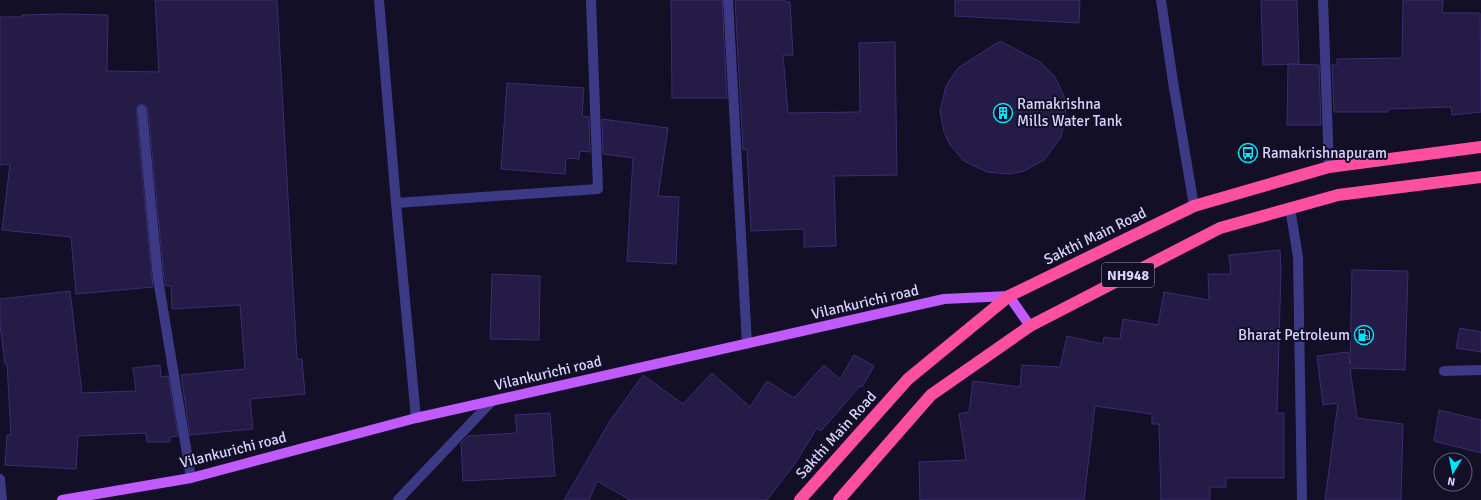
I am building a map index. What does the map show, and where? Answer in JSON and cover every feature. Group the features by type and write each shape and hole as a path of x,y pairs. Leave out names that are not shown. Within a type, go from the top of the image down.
{"highway":[{"name":"Sakthi Main Road","path":"800,500 908,379 1009,296 1194,206 1329,167 1481,147"},
{"name":"NH948","path":"839,500 931,395 1030,326 1220,228 1338,195 1481,177"}],"main road":[{"name":"Vilankurichi road","path":"62,500 191,478 416,418 944,299 1009,296"},
{"path":"1009,296 1030,326"}],"street":[{"path":"379,0 416,418"},
{"path":"396,203 598,189 591,0"},
{"path":"728,0 746,344"},
{"path":"1161,0 1194,206"},
{"path":"1324,0 1329,167"},
{"path":"142,110 158,279 191,478"},
{"path":"1290,208 1298,257 1302,500"},
{"path":"1444,371 1481,370"},
{"path":"398,500 492,401"},
{"path":"0,480 2,500"}],"building":[{"path":"155,0 277,0 297,359 302,359 305,394 250,399 253,429 190,435 181,375 245,369 240,305 172,309 171,286 166,286 164,278 148,109 145,104 139,105 136,111 153,287 76,294 71,237 2,230 10,164 0,165 0,17 62,14 108,15 107,71 159,72"},
{"path":"671,0 722,0 727,98 672,98"},
{"path":"735,0 786,0 785,2 790,2 793,55 783,55 788,113 860,112 859,43 895,42 897,175 834,176 836,246 804,247 804,229 751,231 747,149 743,150"},
{"path":"955,0 1080,0 1079,23 955,16"},
{"path":"1261,0 1297,0 1299,64 1263,65"},
{"path":"1403,0 1443,0 1442,13 1480,13 1481,112 1452,115 1451,107 1388,109 1388,112 1334,112 1332,65 1337,65 1337,59 1402,58"},
{"name":"Ramakrishna Mills Water Tank","path":"1000,41 1040,62 1055,77 1064,96 1066,116 1061,137 1044,160 1024,171 1009,174 987,172 964,161 950,145 944,132 940,111 946,86 958,68"},
{"path":"1288,64 1319,65 1321,125 1287,125"},
{"path":"507,83 584,88 582,116 589,117 590,152 580,151 579,159 566,158 565,174 501,169"},
{"path":"602,119 668,128 658,196 679,197 676,264 627,261 633,158 603,154"},
{"path":"1280,250 1281,270 1277,413 1284,413 1284,478 1226,478 1226,487 1210,487 1210,500 1161,500 1159,424 1152,424 1152,414 1095,406 1084,500 920,500 919,462 966,460 959,414 969,412 973,381 1020,387 1022,365 1060,367 1067,336 1103,344 1104,337 1120,339 1123,319 1158,325 1164,292 1209,300 1208,274 1231,274 1229,255"},
{"path":"1352,270 1408,271 1405,370 1350,368 1357,418 1403,424 1401,500 1325,500 1338,403 1323,405 1317,356 1348,352 1350,364"},
{"path":"492,274 540,276 539,340 490,339"},
{"path":"70,291 82,393 136,391 133,368 160,365 161,377 168,376 178,436 170,437 170,442 147,442 146,433 78,436 76,469 5,465 7,435 11,435 7,364 5,364 0,324 0,299"},
{"path":"1460,328 1481,332 1481,352 1456,348"},
{"path":"854,355 874,366 862,387 860,386 821,431 817,428 794,465 767,500 630,500 597,481 589,500 564,500 610,421 643,375 683,404 712,373 750,407 767,381 794,398 824,365 840,379"},
{"path":"1439,410 1481,420 1481,453 1434,441"},
{"path":"550,413 555,476 463,481 461,443 468,436 517,433 515,415"}],"place":[{"name":"Ramakrishna Mills Water Tank","path":"1003,113"},
{"name":"Ramakrishnapuram","path":"1248,153"},
{"name":"Bharat Petroleum","path":"1364,335"}]}
